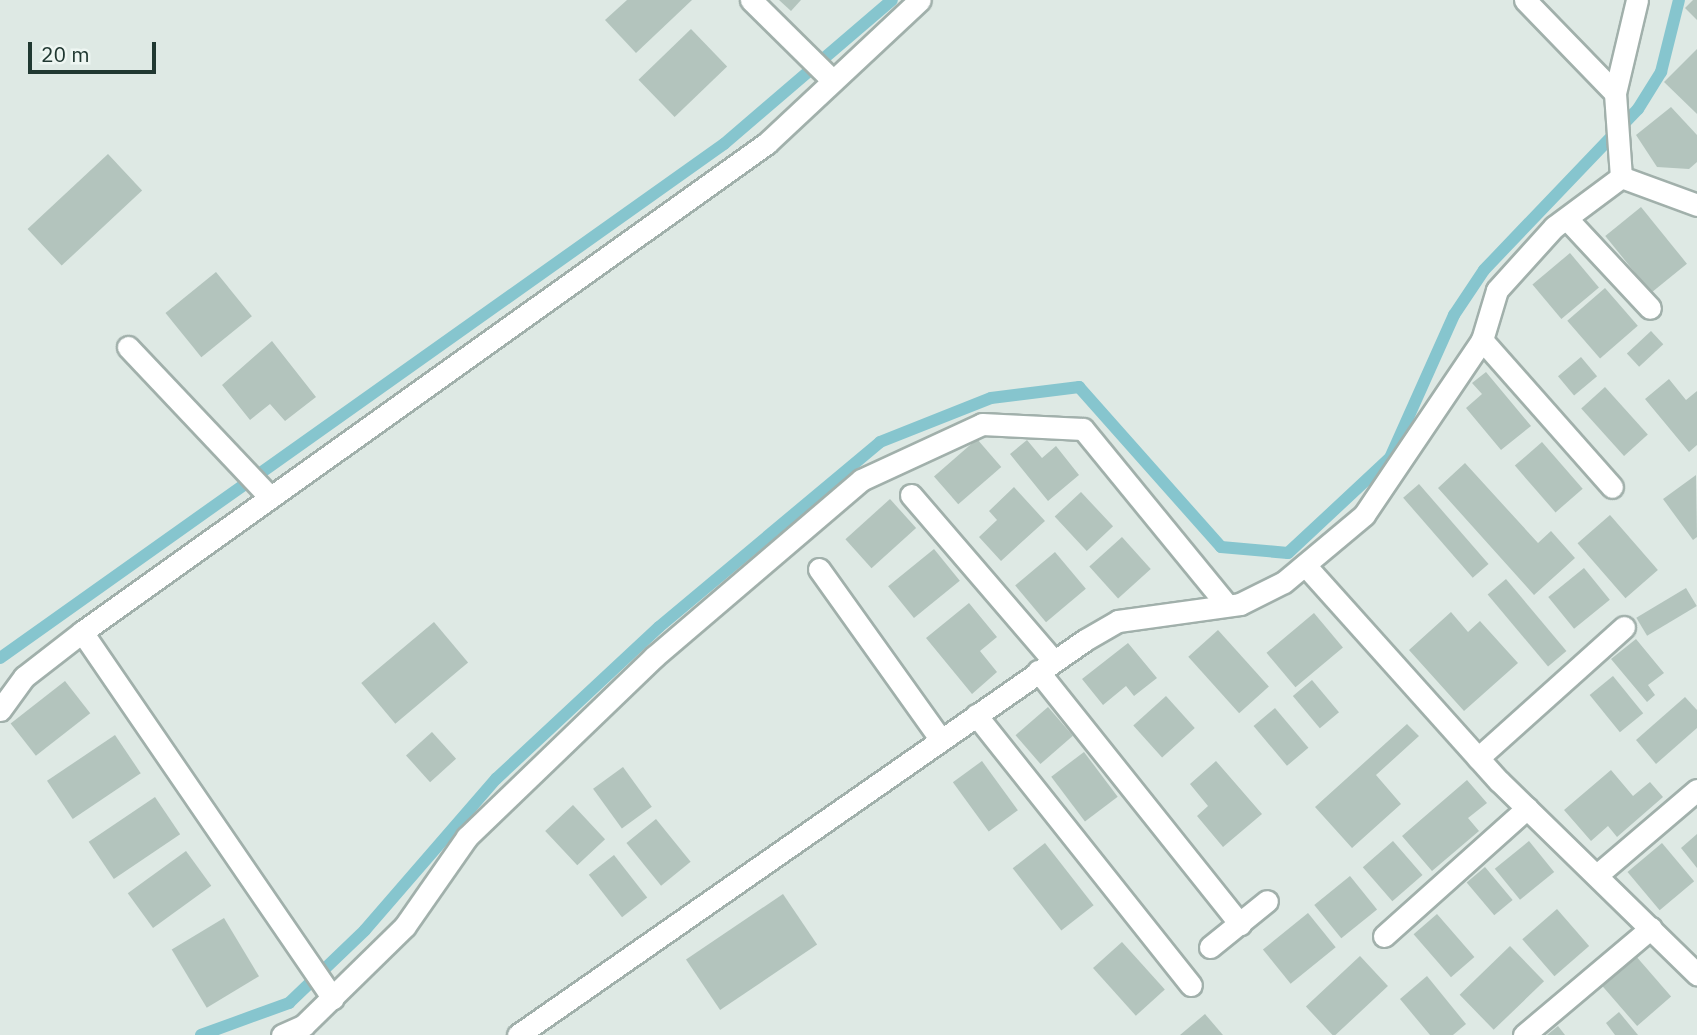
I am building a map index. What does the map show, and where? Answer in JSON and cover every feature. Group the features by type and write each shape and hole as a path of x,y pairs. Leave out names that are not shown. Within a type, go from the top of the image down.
{"street":[{"path":"751,0 833,80"},
{"path":"0,710 24,677 82,632 767,143 920,0"},
{"path":"1525,0 1615,93"},
{"path":"1621,177 1615,93 1637,0"},
{"path":"1621,177 1696,203"},
{"path":"518,1035 1046,666 1118,621 1227,605 1284,582 1364,515 1482,340 1497,290 1554,227 1568,220 1621,177"},
{"path":"1568,220 1650,308"},
{"path":"1482,340 1612,487"},
{"path":"128,347 270,497"},
{"path":"282,1035 304,1025 405,926 467,837 654,657 861,480 982,424 1083,429 1227,605"},
{"path":"911,495 1046,666 1240,924"},
{"path":"1305,565 1478,758 1697,974"},
{"path":"819,569 940,740"},
{"path":"1478,758 1624,627"},
{"path":"82,632 333,998"},
{"path":"976,715 1191,985"},
{"path":"1597,876 1697,790"},
{"path":"1384,936 1527,808"},
{"path":"1210,947 1267,901"},
{"path":"1524,1035 1651,928"}],"building":[{"path":"627,0 692,0 636,53 605,20"},
{"path":"779,0 801,0 791,11"},
{"path":"1693,0 1697,0 1697,20 1685,8"},
{"path":"691,29 727,66 675,117 638,80"},
{"path":"1697,49 1697,114 1664,82"},
{"path":"1671,107 1697,135 1697,162 1689,169 1657,167 1636,135"},
{"path":"108,154 142,191 62,266 28,229"},
{"path":"1641,207 1687,264 1651,293 1605,236"},
{"path":"1570,253 1599,287 1561,319 1532,284"},
{"path":"216,272 252,316 201,357 165,313"},
{"path":"1605,288 1638,326 1600,359 1567,321"},
{"path":"1651,331 1663,344 1639,367 1627,354"},
{"path":"272,341 316,397 285,421 270,404 250,420 222,385"},
{"path":"1581,357 1597,376 1574,395 1558,376"},
{"path":"1486,372 1531,426 1501,450 1466,408 1482,394 1472,383"},
{"path":"1669,379 1686,400 1697,391 1697,445 1689,452 1645,399"},
{"path":"1605,387 1648,435 1624,456 1581,408"},
{"path":"977,439 1001,467 958,504 934,476"},
{"path":"1027,440 1042,458 1056,446 1079,475 1048,501 1010,454"},
{"path":"1542,442 1583,489 1556,512 1515,466"},
{"path":"1465,463 1538,543 1551,531 1575,558 1534,595 1438,488"},
{"path":"1696,475 1697,537 1693,540 1663,499"},
{"path":"1419,484 1489,564 1473,578 1403,498"},
{"path":"1014,487 1045,521 1001,561 979,537 997,520 989,511"},
{"path":"1081,492 1113,526 1087,551 1055,517"},
{"path":"890,499 916,528 872,568 845,539"},
{"path":"1610,515 1658,570 1625,598 1578,543"},
{"path":"1122,537 1151,569 1118,598 1089,566"},
{"path":"934,549 960,581 914,618 888,586"},
{"path":"1055,552 1086,589 1046,622 1015,585"},
{"path":"1584,568 1610,600 1574,629 1548,597"},
{"path":"1506,579 1566,651 1548,666 1488,594"},
{"path":"1686,588 1697,606 1647,636 1636,618"},
{"path":"969,603 997,637 980,651 997,672 972,694 926,638"},
{"path":"1451,612 1468,632 1480,621 1518,663 1464,711 1409,650"},
{"path":"1314,613 1343,647 1295,687 1267,653"},
{"path":"434,622 468,663 395,724 361,683"},
{"path":"1218,630 1269,686 1239,713 1188,657"},
{"path":"1636,639 1664,673 1648,685 1655,695 1647,702 1611,659"},
{"path":"1128,643 1157,678 1134,696 1126,686 1103,705 1082,679"},
{"path":"1613,676 1643,713 1620,732 1590,695"},
{"path":"1312,680 1339,712 1320,728 1293,696"},
{"path":"65,681 90,713 36,756 11,723"},
{"path":"1166,696 1195,728 1162,757 1133,725"},
{"path":"1685,697 1697,710 1697,728 1656,764 1636,740"},
{"path":"1048,707 1073,736 1040,764 1016,735"},
{"path":"1275,708 1308,748 1287,766 1254,726"},
{"path":"1407,724 1419,736 1376,775 1401,804 1352,848 1315,807"},
{"path":"432,732 456,759 430,782 406,755"},
{"path":"115,735 141,773 73,819 47,781"},
{"path":"1084,752 1118,797 1085,821 1051,777"},
{"path":"982,761 1018,810 989,832 953,782"},
{"path":"1216,761 1262,814 1223,847 1197,816 1208,806 1190,784"},
{"path":"623,767 652,807 622,828 593,789"},
{"path":"1611,770 1633,796 1650,782 1663,797 1617,837 1608,826 1591,841 1564,810"},
{"path":"1467,780 1487,803 1468,818 1479,831 1432,871 1402,836"},
{"path":"155,797 180,834 114,879 89,842"},
{"path":"573,805 605,839 577,865 545,831"},
{"path":"656,819 691,862 661,886 626,843"},
{"path":"1697,834 1697,868 1681,848"},
{"path":"1393,841 1423,875 1392,901 1363,867"},
{"path":"1529,841 1554,872 1520,900 1495,869"},
{"path":"1045,843 1094,905 1061,930 1013,868"},
{"path":"1662,843 1694,881 1660,910 1628,872"},
{"path":"186,851 211,886 153,928 128,893"},
{"path":"614,855 647,898 622,917 589,875"},
{"path":"1485,867 1513,900 1494,915 1467,882"},
{"path":"1350,876 1377,909 1341,938 1314,905"},
{"path":"783,894 817,945 720,1010 686,959"},
{"path":"1557,909 1589,946 1554,976 1522,939"},
{"path":"1308,913 1336,947 1291,984 1263,950"},
{"path":"1437,914 1474,957 1451,977 1414,934"},
{"path":"224,918 259,976 207,1008 172,949"},
{"path":"1122,942 1165,990 1136,1016 1093,968"},
{"path":"1510,946 1544,981 1494,1030 1460,995"},
{"path":"1635,955 1671,997 1637,1026 1601,985"},
{"path":"1360,956 1388,986 1335,1035 1306,1006"},
{"path":"1427,976 1466,1024 1453,1035 1430,1035 1400,999"},
{"path":"1619,1012 1638,1035 1615,1035 1606,1023"},
{"path":"1205,1014 1223,1035 1180,1035"},
{"path":"1558,1026 1565,1035 1547,1035"}],"waterway":[{"path":"0,658 724,144 892,0"},
{"path":"201,1035 289,1003 365,930 496,779 659,627 880,442 991,398 1079,387 1221,547 1288,553 1390,458 1454,315 1484,270 1638,109 1661,72 1679,0"}]}
